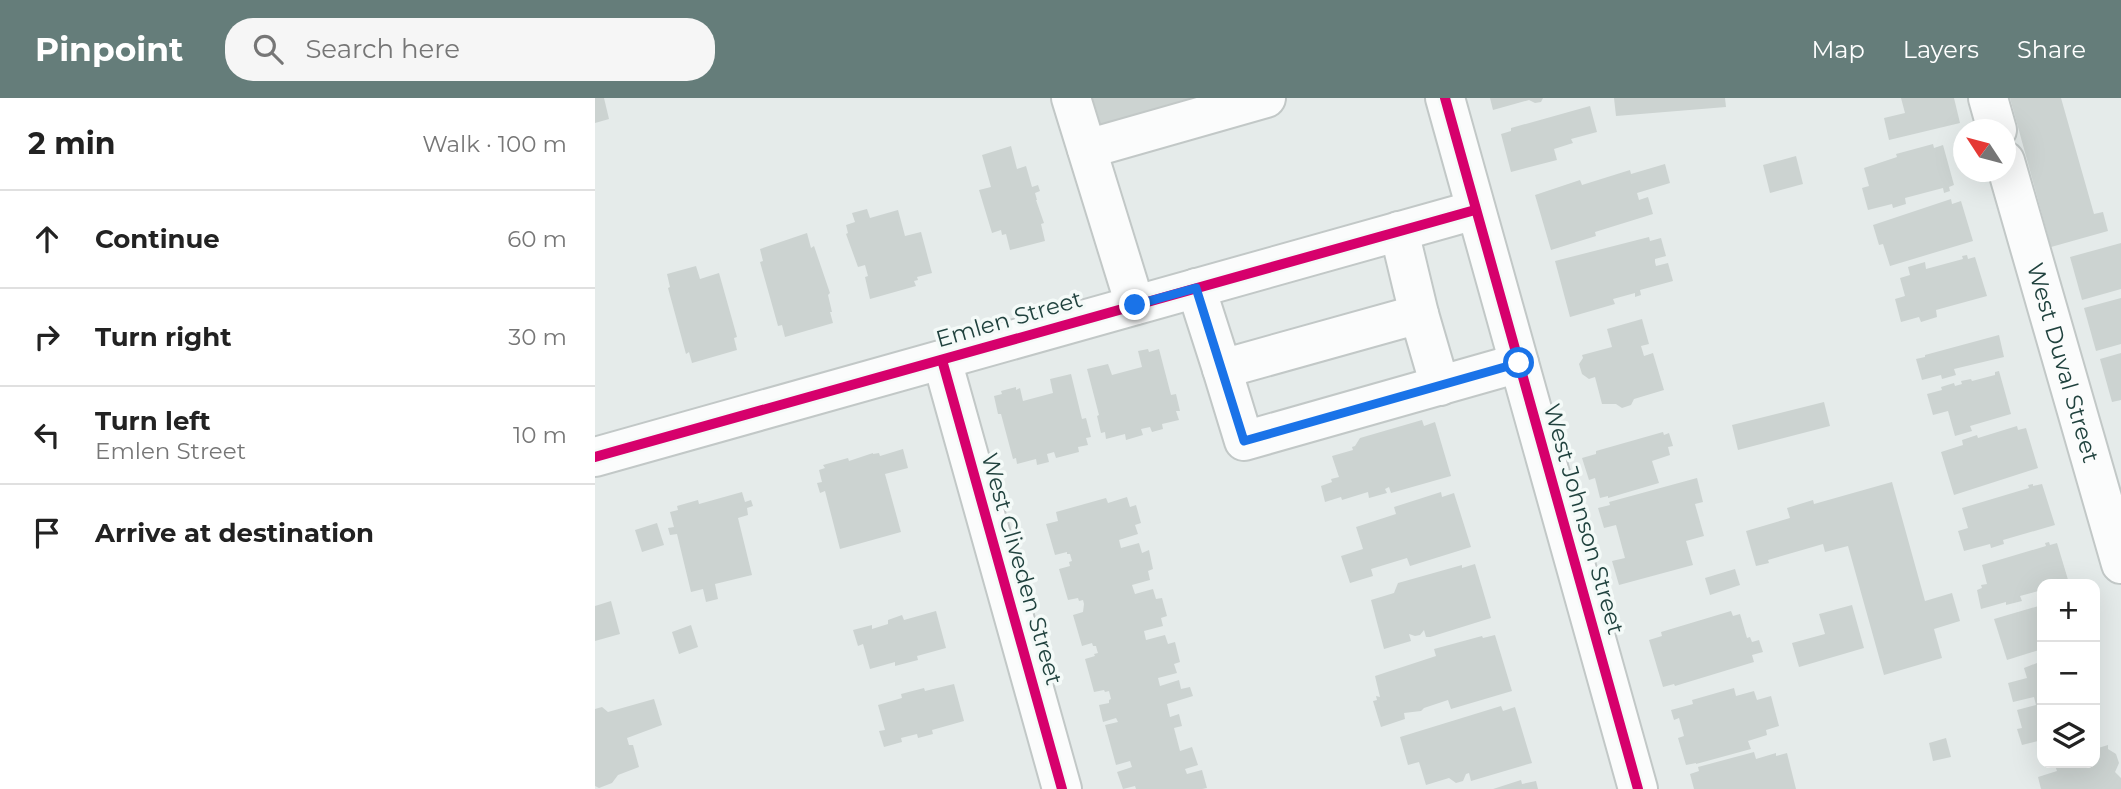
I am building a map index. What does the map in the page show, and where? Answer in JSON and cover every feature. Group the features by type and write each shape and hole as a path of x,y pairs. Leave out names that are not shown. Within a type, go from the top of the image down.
{"street":[{"path":"1071,98 1135,305"},
{"path":"1087,149 1266,98"},
{"name":"West Johnson Street","path":"1445,98 1638,789"},
{"path":"1987,98 1994,119"},
{"name":"West Duval Street","path":"2011,182 2121,564"},
{"name":"Emlen Street","path":"595,457 1475,210"},
{"path":"1399,231 1440,386"},
{"path":"1196,288 1244,441 1519,363"},
{"path":"1222,369 1419,314"},
{"name":"West Cliveden Street","path":"941,360 1062,789"}],"building":[{"path":"595,98 604,98 609,119 595,123"},
{"path":"1086,98 1195,98 1195,99 1095,130"},
{"path":"1490,98 1543,98 1541,102 1529,100 1493,110"},
{"path":"1614,98 1725,98 1726,107 1616,116"},
{"path":"1901,98 1954,98 1959,119 1953,119 1953,125 1889,140 1884,118 1905,113"},
{"path":"2010,98 2061,98 2094,214 2103,212 2108,231 2051,247"},
{"path":"1590,106 1597,132 1571,139 1573,143 1554,149 1557,160 1511,172 1501,134 1511,131 1511,128"},
{"path":"1933,144 1934,148 1943,145 1954,185 1949,187 1950,191 1944,193 1943,188 1905,198 1906,204 1893,208 1892,204 1868,210 1862,188 1869,186 1864,168 1897,157 1896,154"},
{"path":"1011,146 1017,169 1026,166 1032,187 1038,185 1040,191 1035,193 1044,223 1041,224 1045,241 1010,250 1006,234 1002,235 1001,230 992,233 979,190 991,187 982,155"},
{"path":"1796,156 1803,184 1770,193 1763,165"},
{"path":"1665,164 1670,183 1637,193 1639,200 1648,197 1653,214 1595,232 1596,236 1551,250 1535,195 1580,180 1582,185 1630,170 1631,174"},
{"path":"1951,199 1952,204 1961,201 1973,241 1890,266 1883,244 1879,245 1873,225"},
{"path":"867,209 870,218 898,210 905,236 921,232 932,273 917,277 918,280 914,281 916,286 870,299 865,265 858,267 846,234 846,225 855,222 852,213"},
{"path":"807,233 830,293 828,295 833,323 785,337 782,325 778,326 760,262 763,261 760,249"},
{"path":"1649,237 1650,241 1661,238 1666,256 1655,259 1656,266 1668,263 1673,281 1640,290 1641,295 1635,297 1635,293 1613,299 1615,304 1570,317 1555,261"},
{"path":"2121,243 2121,289 2082,300 2070,257"},
{"path":"1967,255 1968,259 1975,257 1987,296 1936,310 1937,317 1921,322 1919,317 1901,322 1895,299 1905,296 1900,278 1910,275 1908,267 1925,262 1926,269 1963,259 1962,256"},
{"path":"696,266 700,279 719,273 737,337 734,338 737,350 692,363 689,352 686,354 668,288 667,274"},
{"path":"2121,298 2121,344 2096,351 2084,308"},
{"path":"1642,319 1649,344 1641,346 1644,356 1653,353 1664,390 1634,399 1631,405 1622,408 1616,404 1602,404 1595,377 1589,379 1582,374 1579,364 1582,355 1612,347 1607,329"},
{"path":"1999,335 2004,357 1954,369 1956,375 1942,379 1941,375 1922,380 1916,359"},
{"path":"1148,349 1149,352 1159,349 1171,395 1176,394 1179,420 1162,424 1163,429 1152,432 1150,427 1141,429 1143,435 1126,440 1125,434 1106,439 1105,432 1101,433 1087,369 1108,364 1112,375 1142,367 1138,351"},
{"path":"2121,353 2121,400 2112,402 2100,359"},
{"path":"1999,371 2011,414 1970,426 1972,431 1955,436 1948,411 1933,415 1927,394 1954,383 1955,386 1962,384 1961,381 1995,375 1995,372"},
{"path":"1071,374 1082,419 1086,418 1091,437 1086,438 1088,445 1078,447 1079,452 1056,458 1054,452 1047,454 1049,462 1037,465 1036,459 1017,464 1016,458 1013,459 994,396 1016,387 1016,390 1020,388 1023,401 1053,393 1050,379"},
{"path":"1824,402 1830,426 1738,450 1732,425"},
{"path":"1422,420 1424,426 1435,422 1451,476 1391,493 1389,487 1385,489 1387,493 1369,498 1368,492 1325,502 1321,486 1339,477 1332,456 1353,450 1352,447 1360,438"},
{"path":"2017,426 2018,430 2026,428 2038,468 1954,495 1941,452 1963,445 1962,440"},
{"path":"1663,432 1664,435 1669,433 1673,446 1668,447 1670,455 1652,461 1659,483 1600,498 1595,478 1589,480 1582,458 1596,454 1596,451"},
{"path":"903,449 908,468 885,474 901,532 840,549 825,491 820,493 817,483 822,482 819,470 825,468 823,465 848,458 849,461 873,453 879,453 880,456"},
{"path":"1697,478 1703,502 1695,504 1704,536 1686,541 1693,565 1619,585 1612,561 1625,558 1616,525 1604,528 1598,508 1610,505 1609,502"},
{"path":"1892,482 1925,601 1952,593 1960,621 1934,629 1942,658 1884,675 1848,546 1825,552 1823,544 1756,566 1746,531 1790,518 1787,508 1813,500 1814,504"},
{"path":"2042,484 2055,525 2003,540 2004,544 1991,548 1990,544 1964,551 1958,531 1968,528 1962,508 2029,488 2028,485"},
{"path":"742,492 745,502 751,500 753,506 747,508 748,515 738,518 752,575 715,584 718,599 706,602 703,589 691,592 677,534 670,535 668,528 674,527 670,512 678,510 677,506 698,500 699,504"},
{"path":"1441,492 1442,497 1454,493 1471,547 1410,566 1407,558 1371,569 1373,576 1350,583 1341,556 1363,549 1356,527 1396,514 1394,507"},
{"path":"1127,497 1130,507 1136,505 1141,523 1135,525 1138,534 1119,540 1121,548 1139,543 1142,553 1149,550 1153,569 1148,571 1150,580 1132,585 1135,594 1153,589 1156,599 1162,598 1167,616 1161,618 1163,626 1144,631 1146,640 1165,635 1168,644 1175,642 1180,662 1174,664 1177,673 1158,678 1160,686 1179,680 1181,689 1190,687 1193,696 1167,704 1170,717 1179,714 1182,726 1174,728 1180,751 1192,747 1198,765 1185,769 1187,774 1202,770 1207,788 1136,789 1135,786 1123,789 1117,772 1132,767 1130,761 1116,765 1105,725 1118,722 1116,718 1103,722 1099,705 1109,703 1109,691 1094,692 1085,659 1098,653 1092,643 1082,646 1073,615 1083,612 1083,600 1068,600 1059,569 1070,566 1070,554 1067,552 1055,555 1046,524 1058,521 1056,512 1106,498 1108,503"},
{"path":"657,523 664,545 642,552 635,530"},
{"path":"2045,543 2057,543 2068,579 2037,579 2037,591 2020,596 2022,601 1981,609 1977,590 1982,588 1981,585 1987,584 1982,565 2046,546"},
{"path":"1475,564 1491,618 1430,637 1426,637 1424,630 1420,635 1409,634 1411,641 1384,649 1371,600 1394,593 1398,583 1462,565 1462,568"},
{"path":"1735,569 1740,585 1710,595 1705,578"},
{"path":"611,601 620,634 595,641 595,606"},
{"path":"1852,605 1864,648 1799,667 1792,643 1825,634 1819,614"},
{"path":"2037,606 2037,651 2007,660 1994,619"},
{"path":"936,611 946,648 917,656 918,660 895,666 895,662 870,669 863,644 858,646 853,630 872,625 872,629 888,624 888,620 902,615 904,620"},
{"path":"1731,611 1733,616 1740,614 1747,638 1750,637 1752,642 1759,640 1763,652 1752,655 1754,662 1675,686 1663,687 1649,640 1662,636 1661,632"},
{"path":"691,625 698,647 679,654 672,632"},
{"path":"1495,635 1512,691 1451,709 1448,700 1421,711 1404,713 1405,719 1381,727 1373,701 1377,700 1376,696 1380,697 1375,676 1436,656 1434,649"},
{"path":"2037,663 2037,741 2022,745 2017,729 2022,728 2017,710 2036,705 2034,697 2013,702 2008,683 2027,678 2024,668"},
{"path":"954,684 964,721 932,730 933,734 918,738 917,734 901,738 902,742 884,747 879,731 885,730 878,705 902,698 901,694"},
{"path":"1734,688 1736,696 1754,691 1757,700 1771,696 1779,726 1766,730 1767,735 1748,741 1751,749 1686,765 1678,738 1684,736 1679,718 1674,720 1671,710 1693,704 1692,700"},
{"path":"654,699 662,725 627,738 629,745 633,745 639,767 618,775 612,783 599,788 595,786 595,709 602,707 608,712"},
{"path":"1501,706 1503,711 1515,707 1532,763 1471,781 1469,773 1463,781 1456,783 1449,778 1426,785 1419,762 1408,765 1400,737"},
{"path":"1946,738 1951,757 1933,761 1929,743"},
{"path":"2108,745 2108,749 2116,754 2119,763 2115,772 2121,778 2121,789 2041,789 2038,777 2057,771 2056,768 2100,768 2100,747"},
{"path":"1754,752 1756,759 1787,753 1796,789 1694,789 1690,774 1699,771 1698,767"},
{"path":"1521,780 1522,784 1536,781 1538,789 1493,789"}],"cycle path":[{"path":"1445,98 1638,789"},
{"path":"595,457 1475,210"},
{"path":"942,360 1062,789"}],"route":[{"path":"1135,305 1196,288 1244,441 1519,363"}]}
